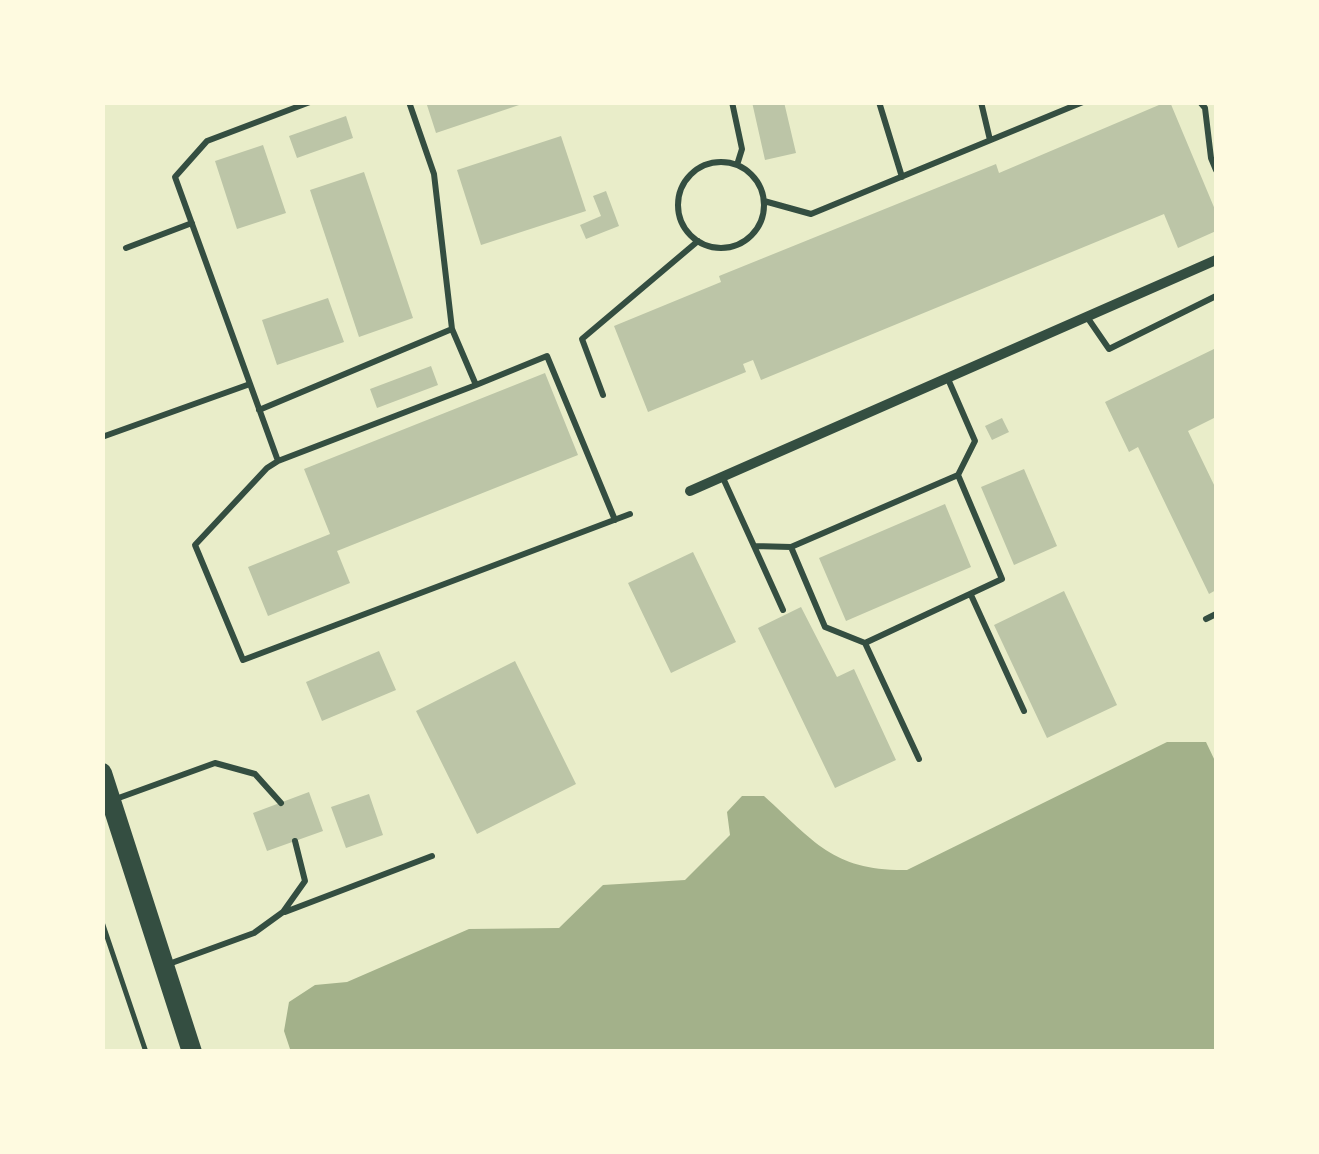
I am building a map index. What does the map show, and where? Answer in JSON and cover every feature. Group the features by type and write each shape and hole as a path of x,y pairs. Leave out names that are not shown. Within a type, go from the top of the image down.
{"main road":[{"path":"102,773 112,800 112,834 164,966 192,1052"}],"street":[{"path":"690,491 1216,260"}],"lane":[{"path":"278,461 175,177 207,141 310,102"},
{"path":"409,102 434,174 452,329 476,385"},
{"path":"732,102 742,149 737,165"},
{"path":"879,102 902,176"},
{"path":"981,102 990,140"},
{"path":"764,202 811,214 1082,102"},
{"path":"1200,102 1205,108 1216,170"},
{"path":"722,162 751,174 760,186 764,202 755,232 744,242 712,247 698,242 686,230 678,200 693,173 722,162"},
{"path":"126,248 192,223"},
{"path":"602,395 582,339 698,242"},
{"path":"1087,317 1109,349 1216,296"},
{"path":"260,410 452,329"},
{"path":"615,520 547,356 278,461 266,468 196,545 242,660 615,520 630,514"},
{"path":"754,546 791,547 958,474 976,441 948,378"},
{"path":"102,437 250,384"},
{"path":"866,643 1002,579 958,474"},
{"path":"722,476 783,610"},
{"path":"791,547 826,627 866,643 919,759"},
{"path":"971,594 1024,711"},
{"path":"1206,619 1216,614"},
{"path":"112,800 215,763 255,774 281,803"},
{"path":"284,912 306,880 295,841"},
{"path":"164,966 254,933 284,912 432,856"}],"path":[{"path":"102,922 146,1052"}],"shaded area":[{"path":"1167,742 1206,742 1216,763 1216,1051 291,1052 284,1031 289,1002 315,985 347,982 469,929 559,928 603,885 685,880 730,835 727,812 742,796 764,796 812,840 843,859 882,869 907,870"}],"building":[{"path":"426,102 525,102 525,103 436,133"},
{"path":"752,102 784,102 796,153 765,160"},
{"path":"1170,102 1216,212 1216,231 1178,248 1164,214 761,380 753,360 743,364 746,372 648,412 614,326 721,282 719,276 996,164 999,173"},
{"path":"346,116 353,138 297,158 289,136"},
{"path":"561,136 586,211 481,245 457,170"},
{"path":"263,145 286,213 237,229 215,161"},
{"path":"364,172 413,318 359,337 310,190"},
{"path":"606,191 619,226 586,239 580,225 601,216 593,196"},
{"path":"328,298 344,342 277,365 262,320"},
{"path":"1216,348 1216,417 1188,431 1216,489 1216,590 1209,594 1138,447 1129,452 1105,402"},
{"path":"431,366 438,385 377,408 370,389"},
{"path":"545,373 578,455 337,551 350,583 268,616 248,567 330,534 304,469"},
{"path":"1002,418 1009,432 992,440 985,426"},
{"path":"1024,469 1057,546 1014,565 981,487"},
{"path":"945,504 971,567 846,621 819,558"},
{"path":"693,552 736,642 671,673 628,583"},
{"path":"1064,591 1117,705 1047,738 994,625"},
{"path":"801,607 837,677 854,669 896,760 835,788 758,628"},
{"path":"379,651 396,690 322,721 306,682"},
{"path":"515,661 576,784 477,834 416,711"},
{"path":"309,792 323,831 267,851 253,813"},
{"path":"369,794 383,835 346,848 331,807"}]}
